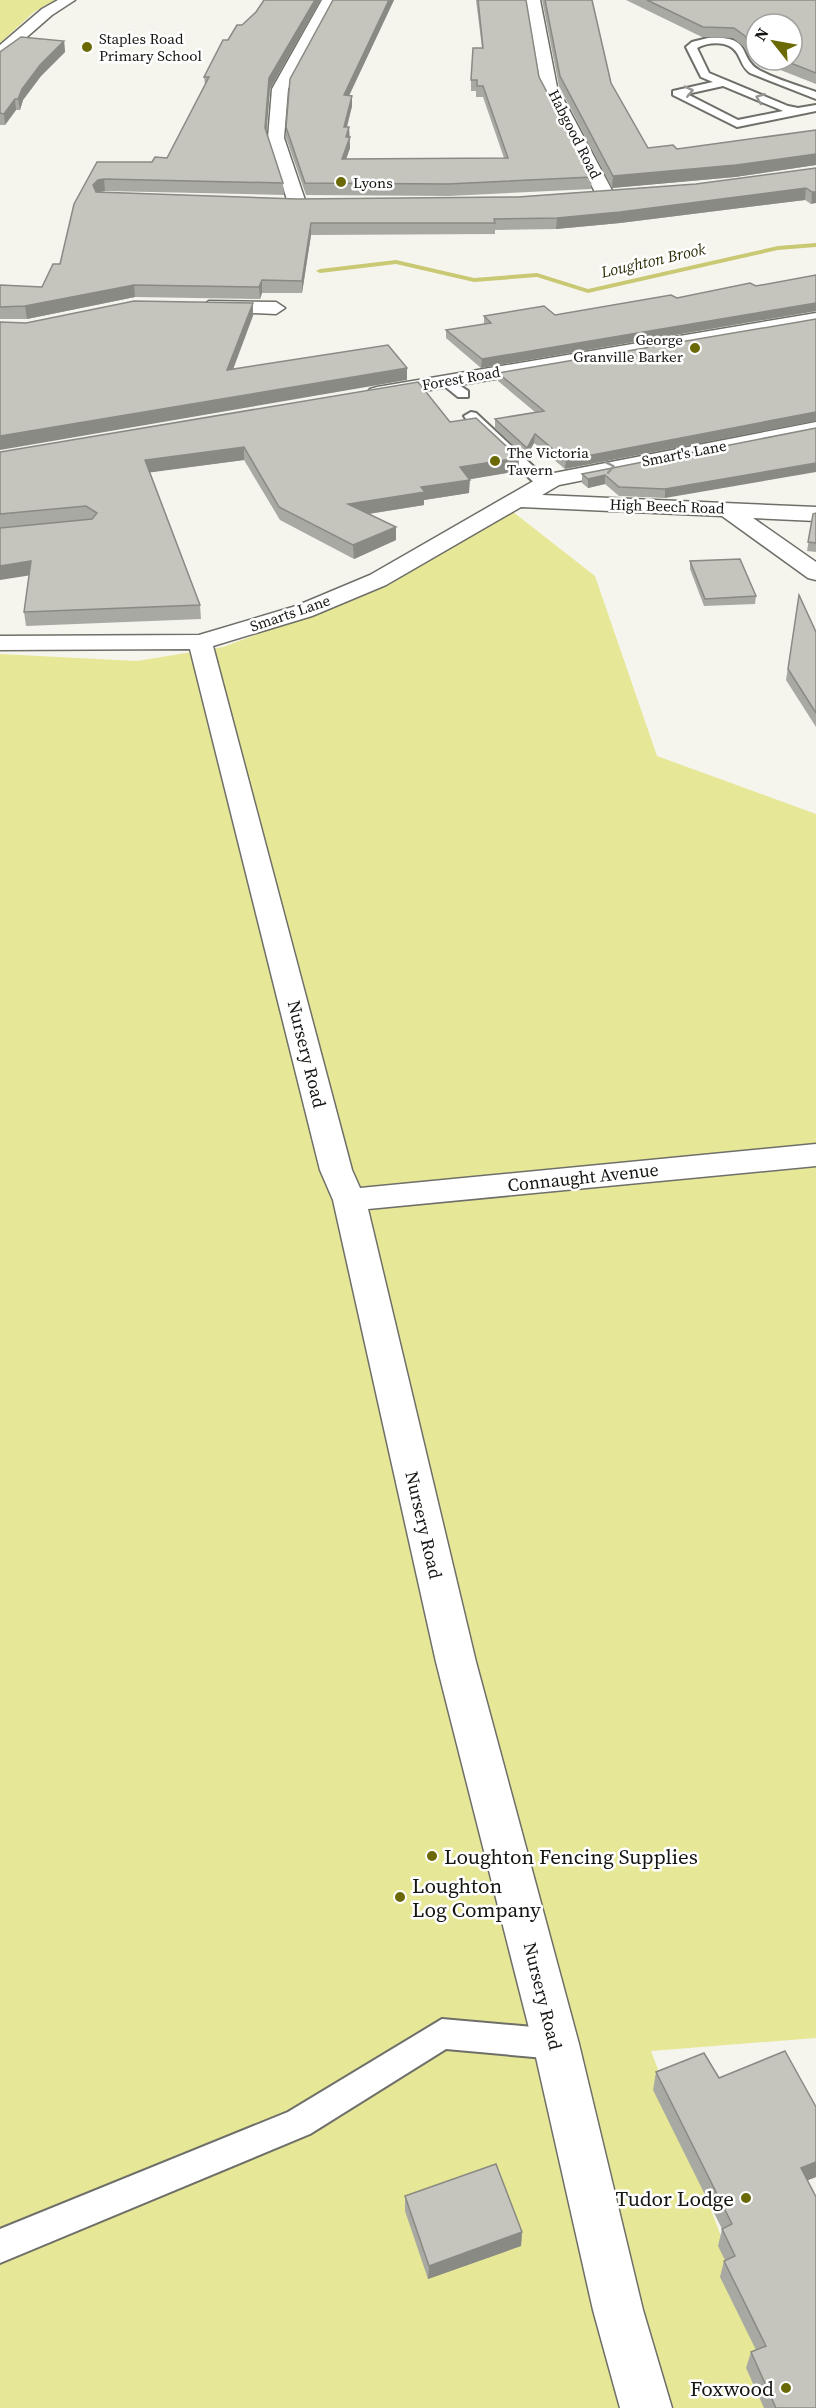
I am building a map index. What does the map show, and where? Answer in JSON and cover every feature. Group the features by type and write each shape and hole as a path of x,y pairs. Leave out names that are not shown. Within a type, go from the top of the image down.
{"street":[{"path":"0,53 47,12 68,0"},
{"path":"273,202 303,203 276,138 280,89 328,0"},
{"name":"Habgood Road","path":"533,0 549,87 612,196 586,198"},
{"path":"193,306 276,308"},
{"name":"Forest Road","path":"354,397 816,319"},
{"name":"Smart's Lane","path":"548,482 816,428"},
{"name":"Smarts Lane","path":"0,643 200,642 304,611 378,579 548,482"},
{"name":"High Beech Road","path":"517,500 816,514"},
{"path":"726,509 816,573"},
{"name":"Nursery Road","path":"200,642 336,1170 349,1200 456,1662 556,2044 618,2310 646,2408"},
{"name":"Connaught Avenue","path":"349,1200 816,1155"}],"lane":[{"path":"798,111 705,75 691,47 705,41 736,45 741,50 743,62 752,71 816,96"},
{"path":"724,83 677,93 737,124 816,108"},
{"path":"447,381 463,394"},
{"path":"471,416 548,482"},
{"path":"0,2246 299,2123 442,2034 556,2044"}],"shaded area":[{"path":"0,0 55,0 34,12 0,43"},
{"path":"508,508 595,576 657,756 816,814 816,2038 651,2051 786,2408 0,2408 0,654 137,661 223,647 288,623"}],"building":[{"path":"264,0 315,0 269,78 265,128 283,183 104,179 98,180 93,185 96,192 297,199 518,197 696,184 816,168 816,192 806,188 620,212 557,218 494,219 495,223 311,223 302,281 262,280 259,287 134,285 25,306 0,307 0,285 42,287 53,264 60,264 74,204 97,162 152,162 155,157 167,158 209,77 204,77 223,40 228,40 237,25 242,25 256,12"},
{"path":"333,0 389,0 344,95 352,96 344,127 349,127 346,137 350,137 342,159 508,158 483,86 477,86 477,80 471,80 473,48 483,48 478,0 526,0 539,77 592,177 448,184 305,183 286,127 290,79"},
{"path":"545,0 592,0 611,83 648,148 673,145 677,149 816,130 816,154 736,165 613,176 560,76"},
{"path":"647,0 816,0 816,73 804,68 804,12 744,12 744,35 734,28 703,27"},
{"path":"21,37 64,41 40,65 22,89 18,99 15,99 4,114 0,113 0,52"},
{"path":"816,275 816,303 482,359 446,330 491,323 484,316 544,306 555,315 671,295 677,298 750,283 756,286"},
{"path":"134,301 253,303 227,370 388,345 407,368 0,436 0,322 26,323"},
{"path":"816,319 816,412 566,460 535,434 527,448 495,419 544,411 498,373"},
{"path":"418,382 450,422 476,418 519,458 460,467 470,480 421,487 425,492 348,504 396,527 353,545 279,507 244,447 145,460 200,605 24,612 31,561 0,566 0,528 92,519 97,513 86,506 0,514 0,452"},
{"path":"816,428 816,463 665,489 619,487 605,475 588,479 582,474"},
{"path":"816,513 816,543 808,542 813,514"},
{"path":"740,559 756,596 705,599 690,561"},
{"path":"799,595 816,632 816,713 788,669"},
{"name":"Tudor Lodge","path":"785,2051 816,2107 816,2162 801,2168 816,2197 816,2408 776,2408 751,2352 766,2346 724,2261 735,2256 722,2229 732,2224 656,2072 704,2053 719,2078"},
{"path":"496,2164 522,2232 429,2266 405,2196"}],"waterway":[{"name":"Loughton Brook","path":"320,271 396,262 474,280 537,275 588,291 778,248 816,245"}],"place":[{"name":"Staples Road Primary School","path":"87,47"},
{"name":"Lyons","path":"341,182"},
{"name":"George Granville Barker","path":"695,348"},
{"name":"The Victoria Tavern","path":"495,461"},
{"name":"Loughton Fencing Supplies","path":"432,1856"},
{"name":"Loughton Log Company","path":"400,1897"},
{"name":"Tudor Lodge","path":"746,2198"},
{"name":"Foxwood","path":"786,2388"}]}
